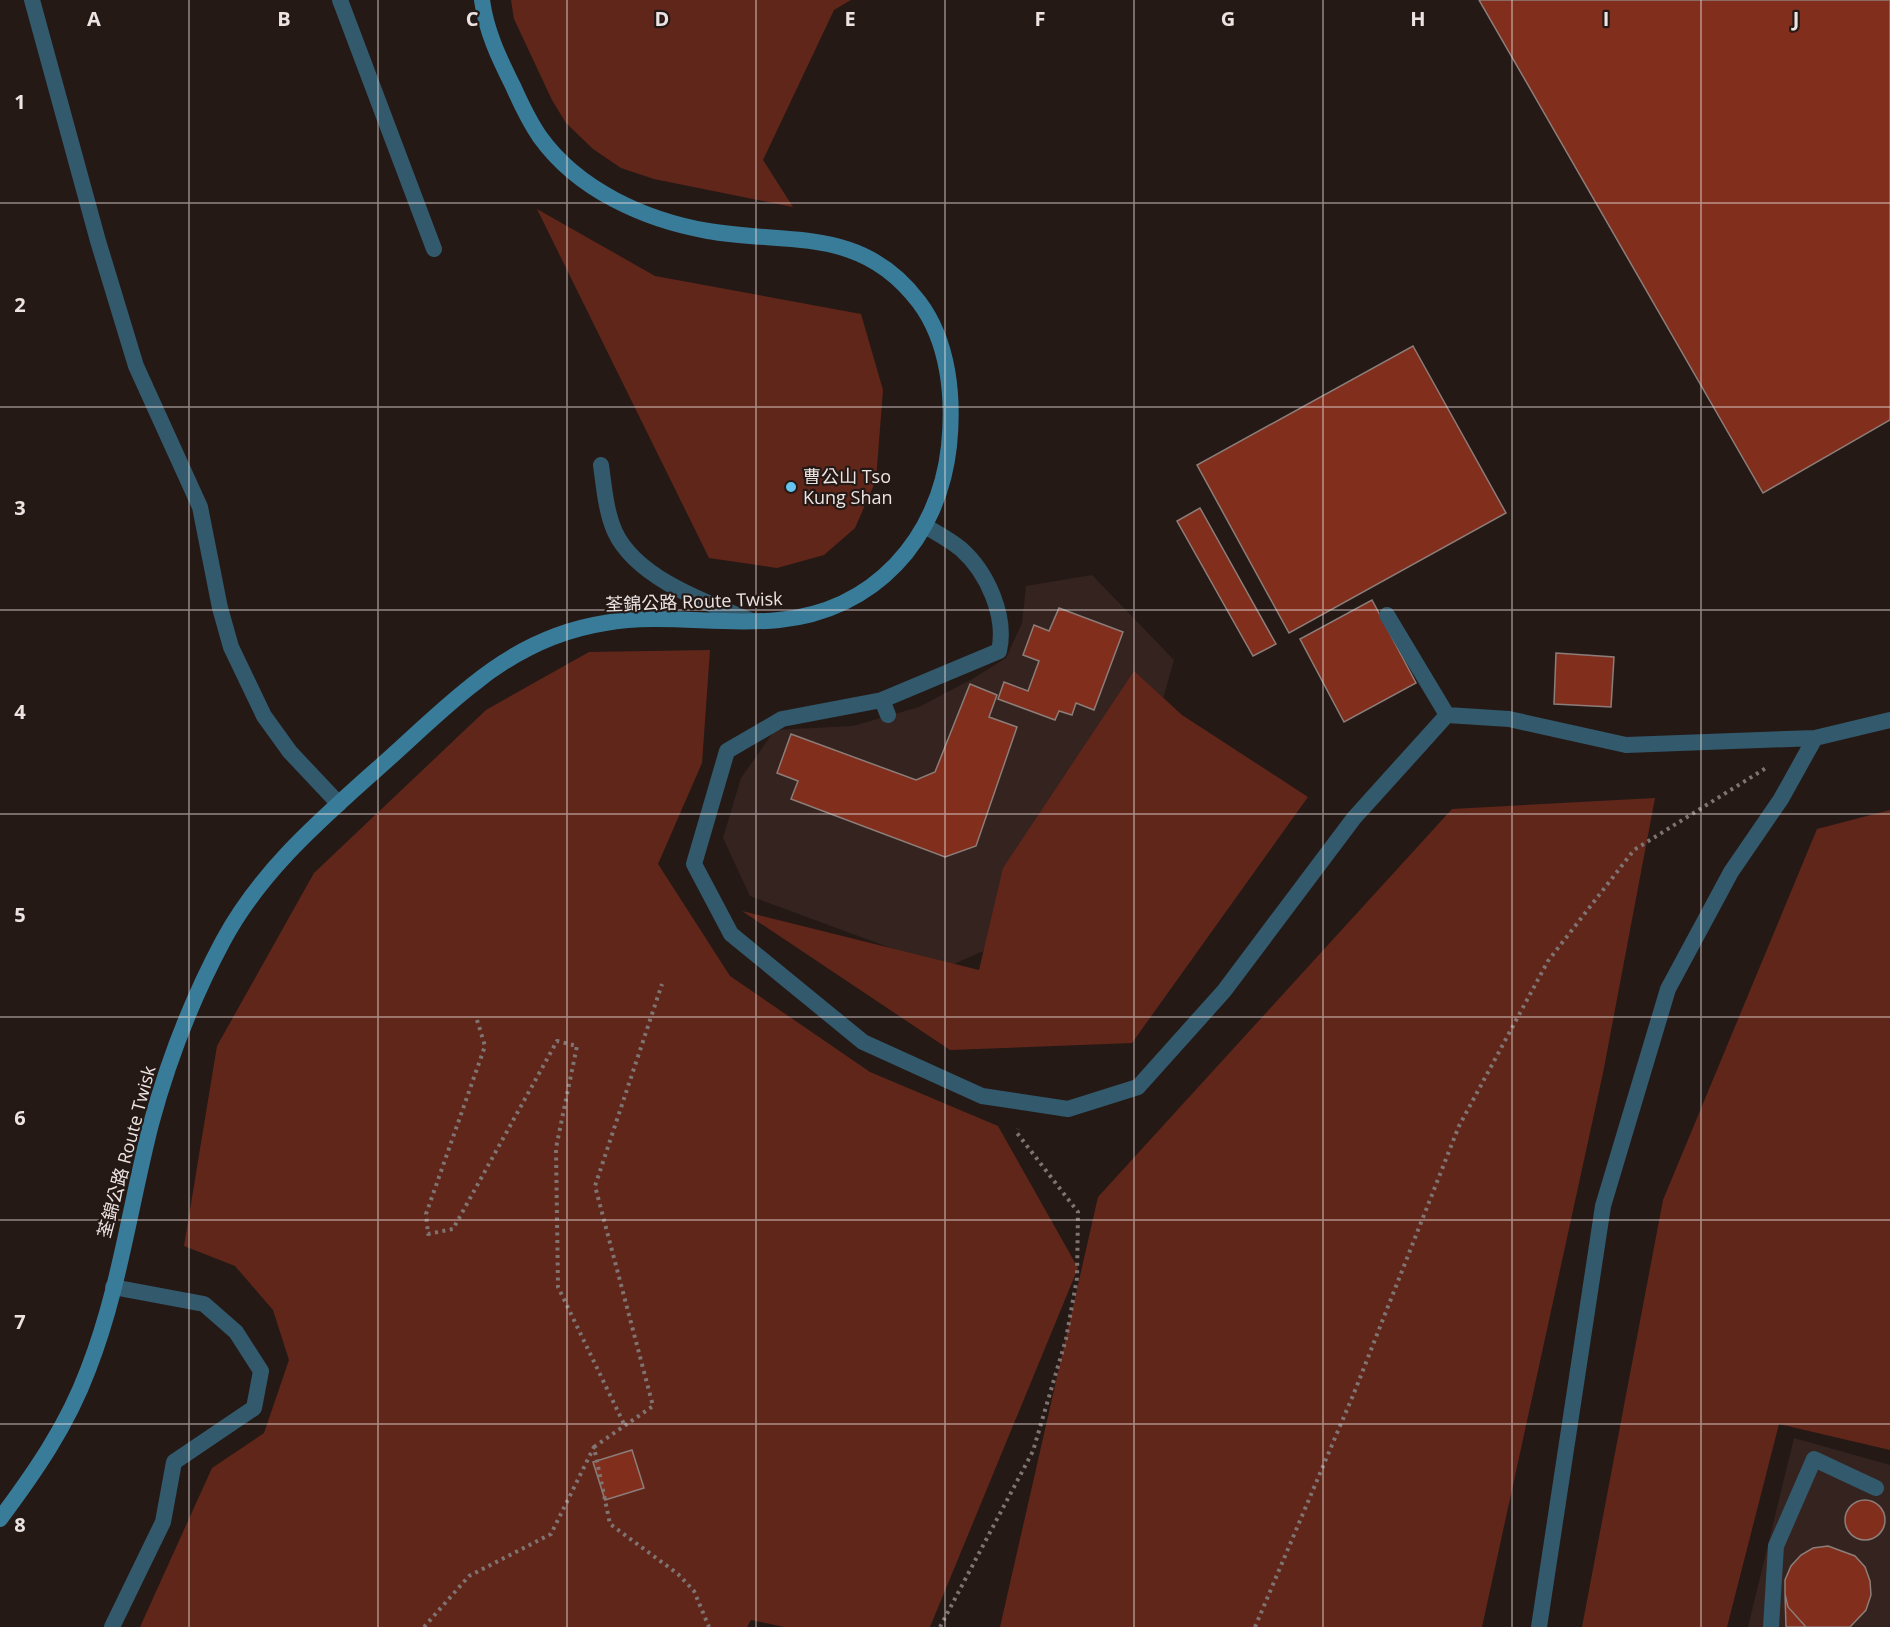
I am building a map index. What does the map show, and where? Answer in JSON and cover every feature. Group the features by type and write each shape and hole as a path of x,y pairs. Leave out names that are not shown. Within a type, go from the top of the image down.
{"main road":[{"name":"荃錦公路 Route Twisk","path":"0,1519 39,1466 71,1410 88,1370 113,1287 152,1123 178,1042 202,982 225,937 263,879 339,804 465,690 507,659 558,634 610,622 666,619 752,621 804,616 850,600 890,573 909,552 925,526 939,496 950,438 949,382 945,357 935,332 924,308 909,290 873,261 832,244 809,239 734,235 683,226 630,208 608,196 575,172 543,141 526,114 486,27 482,0"}],"lane":[{"path":"32,0 98,241 136,366 200,507 220,608 231,646 264,716 290,752 339,804"},
{"path":"340,0 434,249"},
{"path":"601,465 610,520 619,539 633,555 679,589 752,621"},
{"path":"925,526 963,551 984,580 1000,621 1002,639 999,651 885,708 782,719 727,751 694,864 731,934 863,1042 982,1096 1068,1109 1138,1087 1224,991 1354,818 1447,715"},
{"path":"1388,615 1447,715"},
{"path":"1447,715 1509,719 1626,745 1815,738 1890,720"},
{"path":"1539,1627 1603,1206 1668,989 1731,872 1781,799 1815,738"},
{"path":"112,1627 163,1522 174,1462 254,1408 261,1371 236,1332 204,1304 113,1287"},
{"path":"1771,1627 1776,1546 1814,1459 1876,1488"}],"path":[{"path":"1255,1627 1354,1393 1460,1126 1548,961 1634,850 1775,763"},
{"path":"424,1627 469,1576 551,1534 594,1447 653,1406 595,1186 662,984"},
{"path":"477,1020 485,1046 426,1214 428,1234 453,1229 557,1041 577,1046 556,1148 558,1287 625,1426"},
{"path":"940,1627 1033,1451 1066,1339 1077,1278 1078,1212 1017,1133 1020,1123"},
{"path":"594,1447 610,1524 678,1574 694,1591 709,1627"}],"shaded area":[{"path":"511,0 851,0 834,10 763,160 793,207 654,179 621,168 593,149 566,123 552,100 514,19"},
{"path":"537,209 655,276 861,314 883,390 876,480 855,528 824,555 777,568 709,558"},
{"path":"1092,575 1174,660 1107,896 945,968 750,896 723,838 741,778 775,730 853,726 919,707 1006,658 1022,623 1026,586"},
{"path":"710,650 702,763 658,864 730,976 870,1072 998,1126 1078,1268 930,1627 784,1627 751,1620 747,1627 140,1627 212,1468 264,1433 289,1360 273,1310 235,1266 184,1246 217,1046 314,873 486,710 589,652"},
{"path":"1134,671 1182,715 1308,797 1132,1043 950,1050 742,911 979,970 1003,868"},
{"path":"1655,798 1603,1073 1482,1627 1000,1627 1098,1197 1452,809"},
{"path":"1890,810 1890,1450 1779,1424 1727,1627 1582,1627 1663,1200 1817,829"},
{"path":"1794,1438 1890,1465 1890,1627 1748,1627"}],"building":[{"path":"1479,0 1890,0 1890,420 1763,493"},
{"path":"1413,346 1506,513 1289,633 1197,465"},
{"path":"1200,508 1276,644 1253,656 1177,521"},
{"path":"1372,600 1416,683 1344,722 1300,639"},
{"path":"1059,608 1123,632 1094,710 1076,703 1072,715 1059,711 1055,720 998,699 1004,682 1028,691 1039,661 1023,655 1034,625 1049,631"},
{"path":"1556,653 1614,657 1611,707 1554,704"},
{"path":"970,684 997,695 989,717 1017,727 976,846 945,857 791,799 798,781 777,773 791,734 916,780 935,772"},
{"path":"632,1450 644,1488 605,1500 593,1462"},
{"path":"1865,1500 1873,1501 1879,1506 1884,1512 1884,1528 1879,1534 1873,1539 1865,1540 1857,1539 1851,1534 1846,1528 1845,1520 1846,1512 1851,1506 1857,1501"},
{"path":"1828,1546 1855,1556 1865,1567 1870,1581 1871,1595 1866,1610 1850,1627 1806,1627 1788,1607 1785,1580 1791,1566 1801,1555 1813,1548"},
{"path":"1785,1594 1788,1607 1806,1627 1786,1627"}],"place":[{"name":"曹公山 Tso Kung Shan","path":"791,487"}]}
